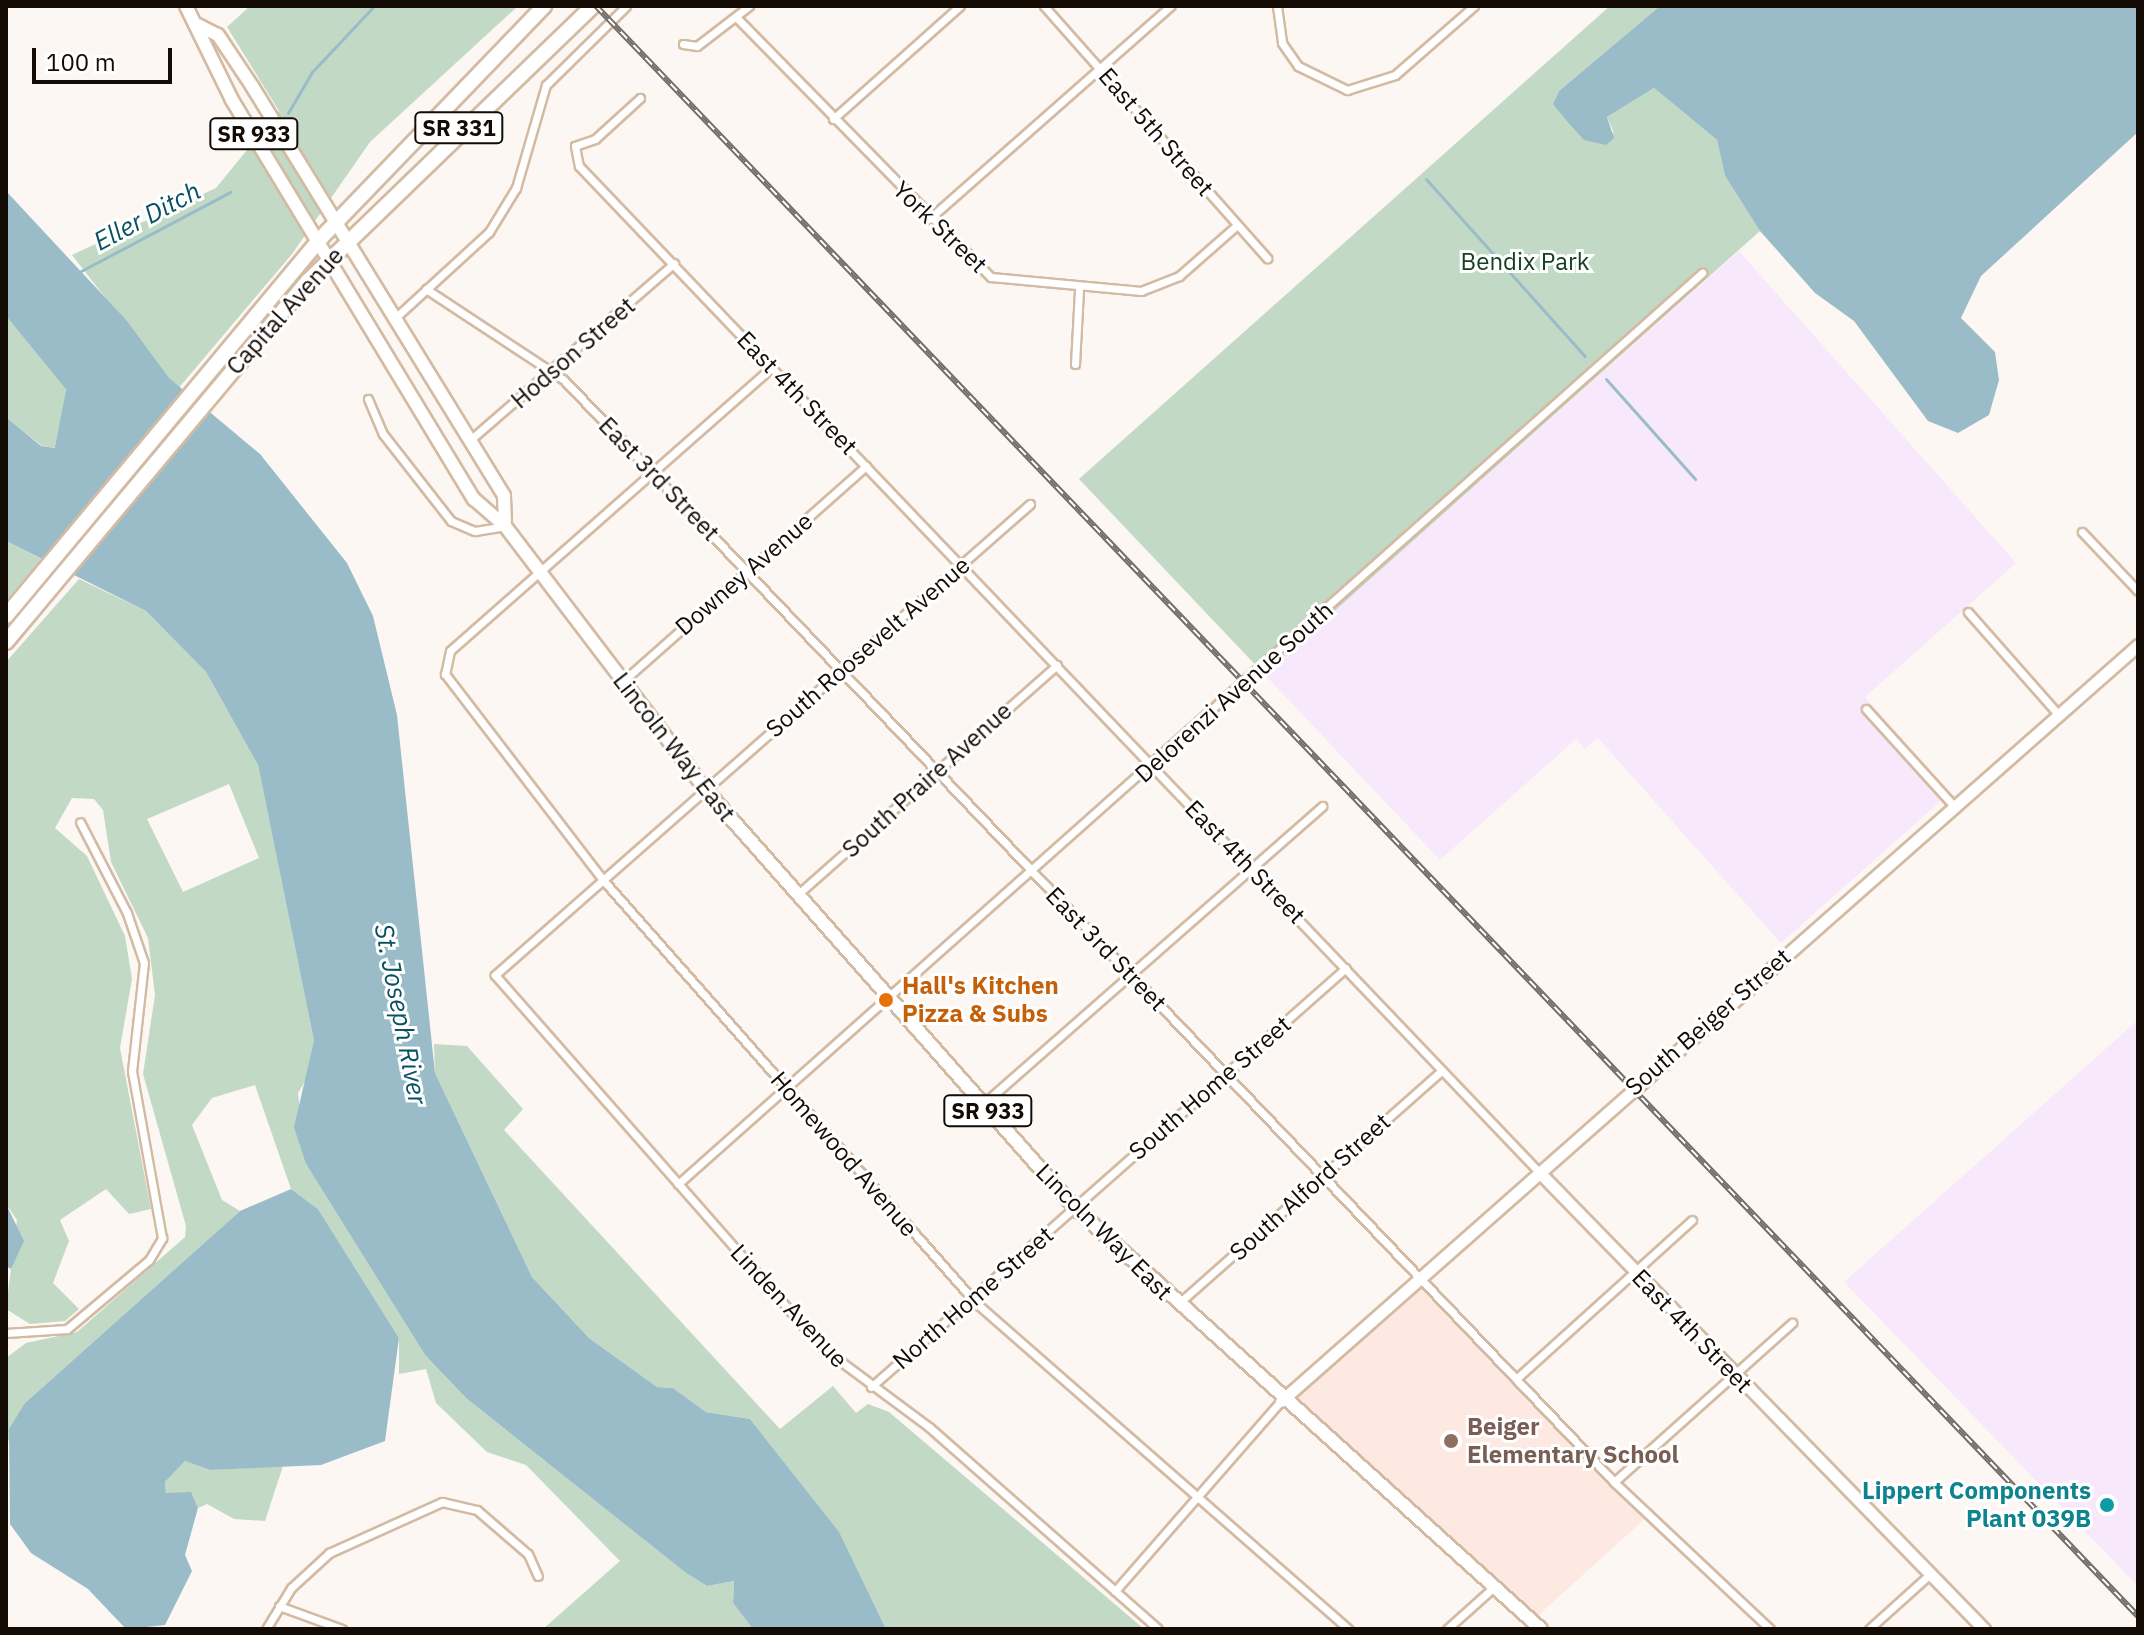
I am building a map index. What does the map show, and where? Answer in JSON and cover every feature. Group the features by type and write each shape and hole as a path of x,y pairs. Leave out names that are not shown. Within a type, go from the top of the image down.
{"highway":[{"name":"Capital Avenue","path":"6,616 200,379 334,223 544,6"},
{"name":"Capital Avenue","path":"6,642 215,389 332,258 593,6"}],"main road":[{"name":"Lincoln Way East","path":"186,6 198,25 204,52 321,238 474,499 505,526 705,789 1075,1208 1281,1401 1541,1629"},
{"name":"Lincoln Way East","path":"198,25 218,35 470,440 504,496 505,526"}],"street":[{"path":"394,319 503,214 546,85 626,6"},
{"path":"683,44 697,46 749,6"},
{"path":"833,119 960,6"},
{"name":"East 5th Street","path":"1044,6 1267,258"},
{"path":"929,219 1171,6"},
{"path":"1277,6 1282,43 1298,66 1347,90 1395,75 1474,6"},
{"name":"York Street","path":"736,17 929,219 991,277 1079,290 1141,291 1166,283 1237,225"},
{"name":"East 4th Street","path":"640,98 595,139 575,146 579,166 1734,1376 1984,1629"},
{"name":"Hodson Street","path":"470,440 674,263"},
{"name":"Delorenzi Avenue South","path":"678,1184 1154,767 1702,273"},
{"name":"East 3rd Street","path":"426,289 552,371 747,571 1614,1482 1770,1629"},
{"path":"1075,364 1079,290"},
{"path":"539,573 772,367"},
{"path":"368,399 383,434 451,521 475,531 505,526"},
{"name":"Downey Avenue","path":"622,682 866,466"},
{"name":"South Roosevelt Avenue","path":"495,975 1030,504"},
{"path":"2082,532 2138,591"},
{"name":"Homewood Avenue","path":"539,573 444,659 445,674 603,880 972,1299 1348,1629"},
{"path":"1968,612 2058,714"},
{"name":"South Beiger Street","path":"1281,1401 2138,645"},
{"name":"South Praire Avenue","path":"797,895 1057,665"},
{"path":"1866,709 1955,807"},
{"path":"982,1105 1322,806"},
{"path":"6,1333 67,1329 149,1260 162,1238 132,1071 144,963 127,913 80,822"},
{"name":"South Home Street","path":"1075,1208 1346,968"},
{"name":"Linden Avenue","path":"495,975 824,1349 871,1387 929,1427 1158,1629"},
{"name":"South Alford Street","path":"1177,1305 1442,1070"},
{"name":"North Home Street","path":"871,1387 1075,1208"},
{"path":"1516,1379 1692,1220"},
{"path":"1614,1482 1792,1323"},
{"path":"1115,1591 1281,1401"},
{"path":"266,1629 279,1606 316,1562 349,1540 449,1501 477,1510 528,1554 538,1576"},
{"path":"1869,1629 1930,1574"},
{"path":"1447,1629 1494,1587"},
{"path":"279,1606 342,1629"}],"shaded area":[{"path":"1739,251 2016,563 1865,697 1950,793 1781,943 1598,738 1585,749 1576,739 1440,860 1264,674"},
{"path":"2138,1020 2138,1586 1844,1282"},
{"name":"Beiger Elementary School","path":"1420,1278 1649,1515 1532,1621 1281,1401"}],"green space":[{"path":"250,6 518,6 370,142 292,254 177,390 72,255 216,188 279,111 227,27"},
{"name":"Bendix Park","path":"1610,6 1660,6 1559,91 1553,104 1614,133 1607,117 1654,88 1717,140 1725,176 1760,231 1264,674 1079,479"},
{"path":"6,316 66,388 56,448 42,446 6,417"},
{"path":"6,541 41,559 6,601"},
{"path":"79,579 146,611 206,672 258,765 314,1041 311,1071 298,1093 306,1164 425,1355 466,1398 686,1573 707,1586 734,1581 733,1603 753,1629 543,1629 620,1561 526,1465 487,1452 436,1403 426,1369 399,1374 399,1338 318,1209 291,1189 255,1085 212,1098 192,1125 222,1200 240,1211 25,1403 6,1446 6,1358 26,1343 77,1332 185,1237 186,1226 143,1074 155,995 148,938 111,862 103,810 94,799 72,798 55,828 87,856 125,936 132,979 120,1048 151,1209 129,1214 106,1189 60,1220 69,1241 53,1283 79,1309 65,1321 30,1324 6,1309 17,1220 6,1204 6,662","holes":["229,784 259,858 183,892 147,819"]},
{"path":"434,1044 467,1046 523,1109 504,1130 780,1429 833,1386 856,1413 868,1404 889,1412 1144,1629 886,1629 839,1533 750,1419 706,1412 673,1388 657,1387 589,1338 532,1277 435,1073"},
{"path":"185,1461 210,1470 283,1466 265,1521 234,1519 207,1504 198,1508 191,1493 166,1493 165,1482"}],"water":[{"path":"1660,6 2138,6 2138,132 1981,276 1961,318 1995,352 1999,380 1989,415 1958,433 1928,421 1854,321 1815,293 1760,231 1725,176 1717,140 1654,88 1607,117 1614,138 1606,145 1584,140 1553,104 1559,91"},
{"name":"St. Joseph River","path":"6,191 127,321 169,378 260,454 347,563 373,616 397,715 435,1073 532,1277 589,1338 657,1387 673,1388 706,1412 750,1419 839,1532 886,1629 753,1629 733,1603 734,1581 707,1586 686,1573 466,1398 425,1355 306,1164 294,1127 314,1041 258,765 206,672 146,611 6,541 6,417 41,446 55,448 66,389 6,316"},
{"path":"291,1189 318,1209 399,1338 385,1441 321,1465 210,1470 185,1461 165,1482 166,1493 191,1492 198,1508 185,1555 192,1571 165,1625 126,1629 88,1589 31,1553 10,1524 9,1429 25,1403 240,1211"},
{"path":"6,1204 24,1241 11,1269 6,1266"}],"waterway":[{"name":"Eller Ditch","path":"288,113 312,72 374,6"},
{"path":"1426,179 1585,356"},
{"name":"Eller Ditch","path":"81,271 230,192"},
{"path":"1606,379 1695,479"}],"railway":[{"path":"596,6 2138,1616"}],"place":[{"name":"Hall's Kitchen Pizza & Subs","path":"886,1000"},
{"name":"Beiger Elementary School","path":"1451,1441"},
{"name":"Lippert Components Plant 039B","path":"2107,1505"}]}
